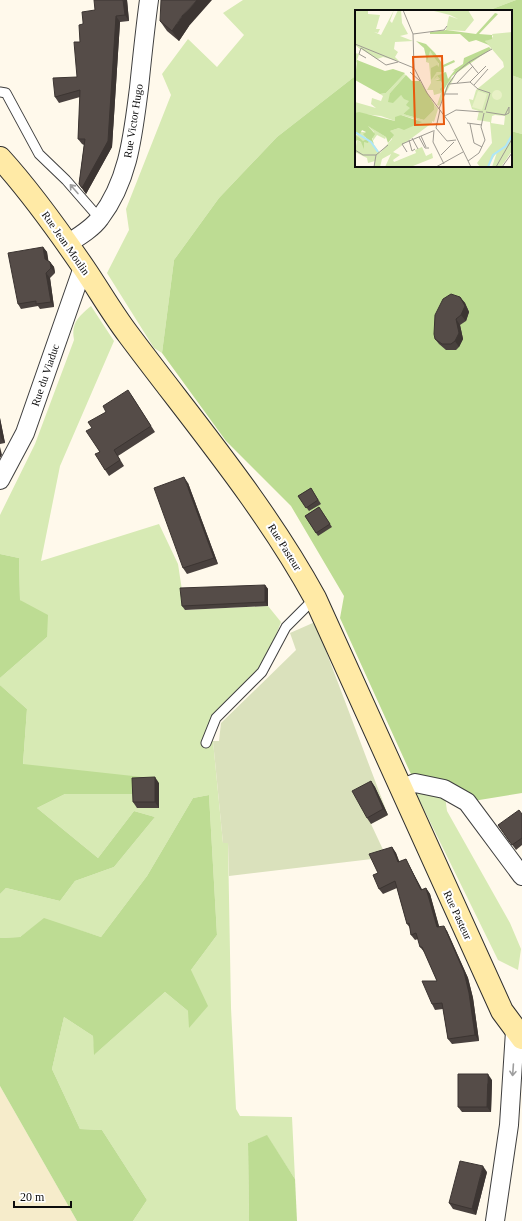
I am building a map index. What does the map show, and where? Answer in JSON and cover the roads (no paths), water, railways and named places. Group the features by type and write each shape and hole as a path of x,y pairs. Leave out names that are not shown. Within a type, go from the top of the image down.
{"main road":[{"name":"Rue Jean Moulin","path":"0,158 26,187 83,267 126,332"},
{"name":"Rue Pasteur","path":"126,332 269,520 315,598 400,789 502,1011 519,1034"}],"street":[{"name":"Rue Victor Hugo","path":"67,244 84,233 100,219 116,194 126,169 132,144 149,0"},
{"name":"Rue du Viaduc","path":"0,480 25,433 83,267"},
{"path":"400,789 415,783 444,789 467,802 522,876"},
{"path":"495,1221 510,1125 519,1034"},
{"path":"510,1125 522,1112"}],"lane":[{"path":"0,92 6,93 39,154 66,180 100,219"},
{"path":"206,743 216,718 262,672 286,627 315,598"}]}
